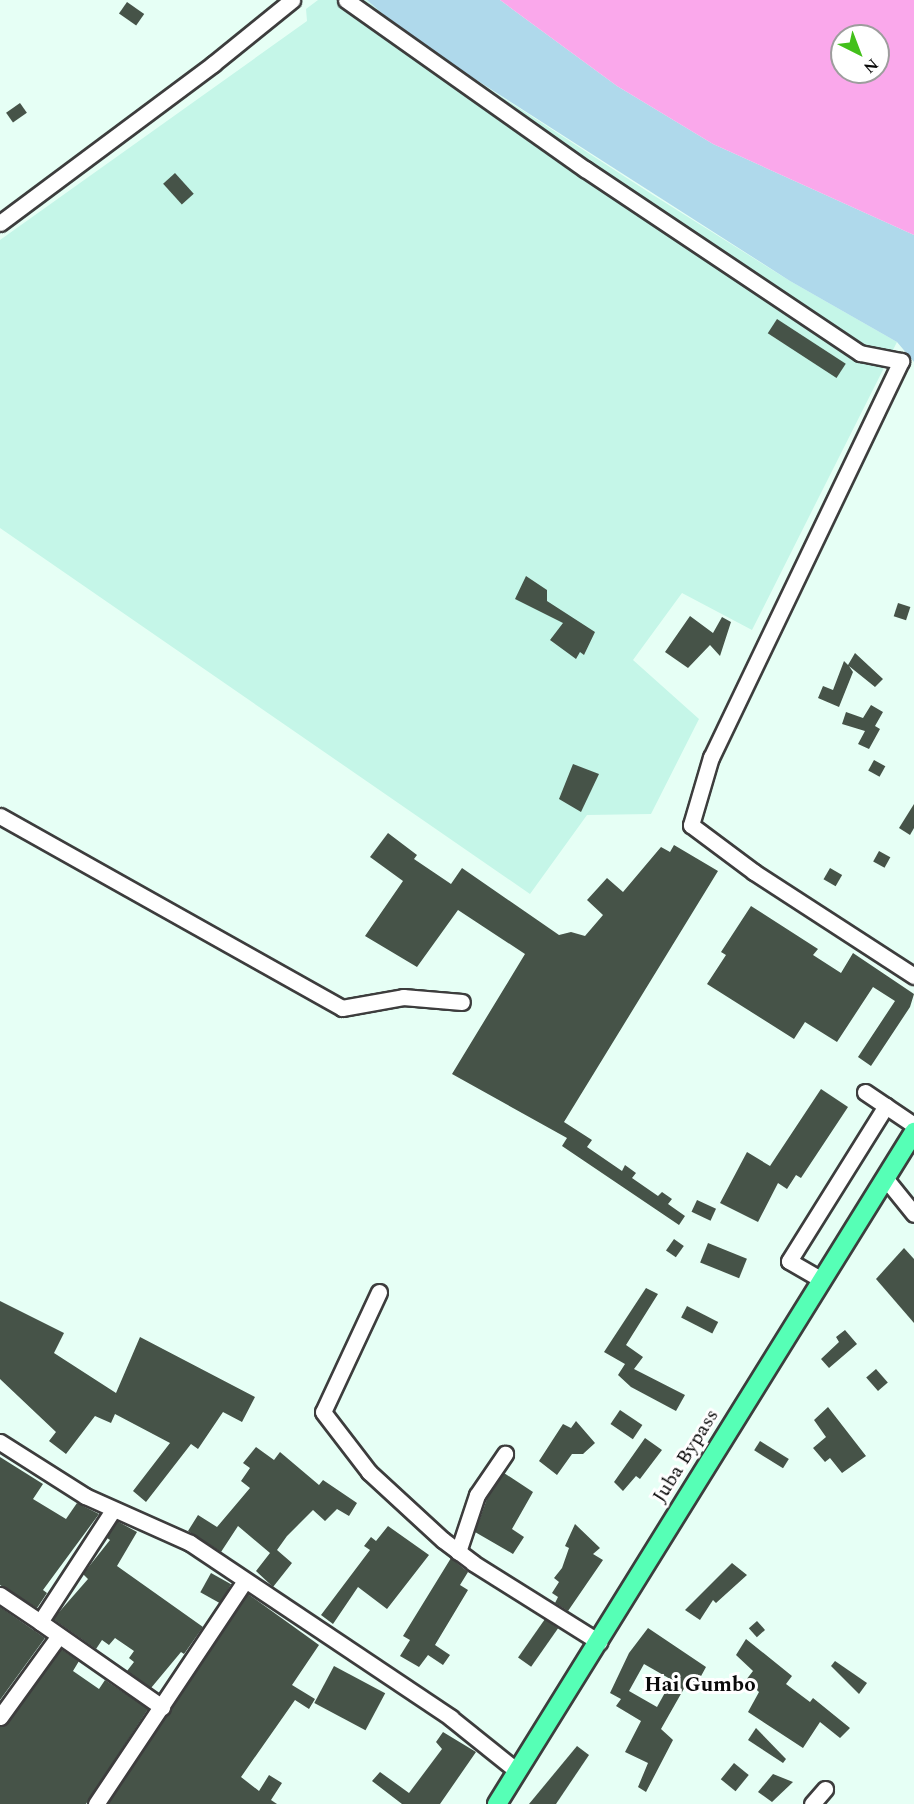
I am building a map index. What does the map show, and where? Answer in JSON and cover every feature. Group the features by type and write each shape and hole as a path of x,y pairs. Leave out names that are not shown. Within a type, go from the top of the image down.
{"main road":[{"name":"Juba Bypass","path":"497,1804 914,1132"}],"street":[{"path":"0,223 204,71 292,0"},
{"path":"346,0 585,169 860,353 901,361 711,757 690,825 754,872 914,976"},
{"path":"0,816 342,1008 403,997 462,1002"},
{"path":"865,1092 914,1125"},
{"path":"822,1280 789,1261 886,1106"},
{"path":"885,1178 914,1214"},
{"path":"379,1292 323,1412 369,1472 458,1552 599,1642"},
{"path":"0,1442 85,1497 190,1542 451,1718 517,1771"},
{"path":"458,1552 477,1495 505,1454"},
{"path":"40,1622 113,1510"},
{"path":"96,1804 245,1581"},
{"path":"0,1595 162,1707"},
{"path":"0,1718 58,1636"},
{"path":"812,1804 825,1789"}],"green space":[{"path":"318,0 367,0 408,36 653,195 790,281 897,342 752,630 682,593 633,660 699,719 651,814 587,815 530,894 0,528 0,240 307,21 306,9"}],"shaded area":[{"path":"367,0 500,0 617,86 713,144 914,235 914,362 897,342 790,281 408,36"},
{"path":"500,0 914,0 914,235 713,144 617,86"}],"building":[{"path":"127,2 144,14 136,26 119,13"},
{"path":"20,103 27,113 13,123 6,113"},
{"path":"175,173 194,194 182,205 163,184"},
{"path":"777,319 846,364 837,378 768,333"},
{"path":"526,576 547,590 547,601 595,632 584,655 580,652 576,659 550,640 563,623 515,599"},
{"path":"898,603 910,607 906,620 894,616"},
{"path":"690,616 713,633 722,617 731,622 720,656 710,645 688,668 665,652"},
{"path":"855,653 883,679 875,687 849,666 853,672 839,707 818,698 823,686 833,690 844,661 848,665"},
{"path":"871,705 883,712 875,726 880,729 869,749 858,744 865,731 842,724 846,712 863,718"},
{"path":"874,760 885,766 880,777 868,770"},
{"path":"573,764 599,774 581,812 559,799"},
{"path":"914,804 914,828 910,835 899,828"},
{"path":"388,833 417,855 414,859 451,884 462,868 559,935 571,932 585,936 603,915 587,900 607,878 623,892 661,847 670,852 674,845 718,871 564,1122 592,1140 587,1147 622,1171 625,1165 636,1173 632,1178 658,1196 662,1192 672,1199 668,1204 685,1216 679,1225 562,1146 567,1138 452,1074 525,954 458,910 417,967 365,936 403,881 370,857"},
{"path":"879,851 890,857 885,868 873,861"},
{"path":"830,868 842,875 836,886 824,879"},
{"path":"751,906 818,949 813,955 841,973 853,953 914,994 910,1007 871,1066 858,1057 895,1001 873,987 837,1042 805,1022 794,1039 707,984 726,955 721,952"},
{"path":"821,1089 848,1107 801,1178 796,1175 787,1189 778,1183 758,1222 720,1203 747,1152 770,1166"},
{"path":"697,1200 716,1209 711,1221 692,1212"},
{"path":"674,1239 684,1246 676,1257 666,1250"},
{"path":"708,1243 747,1259 739,1278 700,1262"},
{"path":"904,1248 914,1259 914,1323 876,1279"},
{"path":"646,1288 658,1294 626,1345 643,1357 634,1369 685,1395 676,1411 631,1387 618,1375 625,1364 604,1352"},
{"path":"0,1301 64,1333 54,1353 116,1393 140,1337 255,1397 242,1422 223,1412 198,1449 191,1444 146,1502 133,1491 170,1443 115,1414 111,1423 95,1416 66,1454 49,1441 56,1432 0,1379"},
{"path":"687,1306 718,1322 712,1333 681,1318"},
{"path":"845,1330 857,1344 829,1368 821,1359 839,1342 836,1337"},
{"path":"876,1369 888,1383 878,1391 866,1378"},
{"path":"828,1407 866,1456 842,1473 830,1458 825,1462 813,1448 826,1437 814,1420"},
{"path":"620,1410 642,1425 633,1439 610,1424"},
{"path":"576,1421 595,1443 583,1454 572,1454 557,1475 539,1461 563,1424 571,1428"},
{"path":"645,1438 662,1450 640,1479 636,1476 623,1491 614,1482"},
{"path":"760,1441 789,1459 783,1468 754,1450"},
{"path":"256,1447 274,1460 280,1452 319,1485 323,1480 357,1503 349,1516 337,1509 325,1521 313,1510 287,1536 277,1550 292,1563 273,1587 256,1571 270,1553 238,1526 221,1552 188,1531 198,1515 217,1527 250,1488 241,1481 250,1468 243,1463"},
{"path":"0,1457 43,1484 33,1499 66,1519 77,1503 99,1514 43,1590 47,1593 37,1608 0,1585"},
{"path":"504,1473 533,1492 512,1529 524,1537 513,1554 475,1532 488,1496"},
{"path":"117,1521 137,1532 117,1566 203,1627 184,1654 181,1652 151,1688 127,1671 134,1662 129,1658 134,1651 115,1638 109,1645 102,1640 96,1649 53,1619 88,1579 83,1574 110,1540 107,1538"},
{"path":"575,1524 600,1548 593,1554 603,1560 568,1611 555,1603 558,1597 552,1593 559,1582 554,1578 562,1568 569,1548 565,1546"},
{"path":"388,1526 429,1555 387,1609 358,1587 333,1624 321,1615 370,1550 364,1546 371,1537 376,1541"},
{"path":"451,1558 468,1572 460,1585 468,1590 435,1645 450,1655 443,1665 428,1655 419,1667 400,1656 410,1640 403,1636"},
{"path":"732,1563 747,1575 716,1603 713,1600 700,1620 685,1610"},
{"path":"211,1573 231,1584 220,1603 200,1592"},
{"path":"248,1594 319,1645 292,1685 315,1699 309,1709 295,1700 241,1777 259,1791 269,1775 282,1783 271,1800 277,1804 108,1804"},
{"path":"0,1607 45,1638 0,1700"},
{"path":"545,1619 558,1628 531,1667 518,1658"},
{"path":"757,1621 765,1630 757,1637 749,1628"},
{"path":"648,1628 706,1667 694,1689 686,1685 661,1729 673,1740 646,1792 638,1787 648,1763 625,1752 641,1721 616,1706 621,1699 610,1693 629,1653","holes":["644,1664 672,1680 657,1707 629,1691"]},
{"path":"746,1639 792,1676 786,1684 810,1702 813,1698 850,1728 840,1738 820,1722 803,1748 748,1712 759,1692 746,1680 753,1671 736,1655"},
{"path":"61,1649 79,1661 73,1671 99,1689 105,1680 148,1709 86,1804 0,1804 0,1727 8,1723"},
{"path":"835,1661 867,1683 859,1694 831,1666"},
{"path":"334,1666 385,1693 365,1730 314,1703"},
{"path":"756,1728 786,1759 783,1763 748,1740"},
{"path":"443,1732 476,1752 440,1804 402,1804 372,1781 380,1772 409,1793 442,1749 436,1742"},
{"path":"577,1746 589,1755 556,1804 529,1804"},
{"path":"734,1763 749,1775 736,1791 721,1779"},
{"path":"773,1774 793,1782 772,1802 758,1792"}],"district":[{"name":"Hai Gumbo","path":"700,1685"}]}
